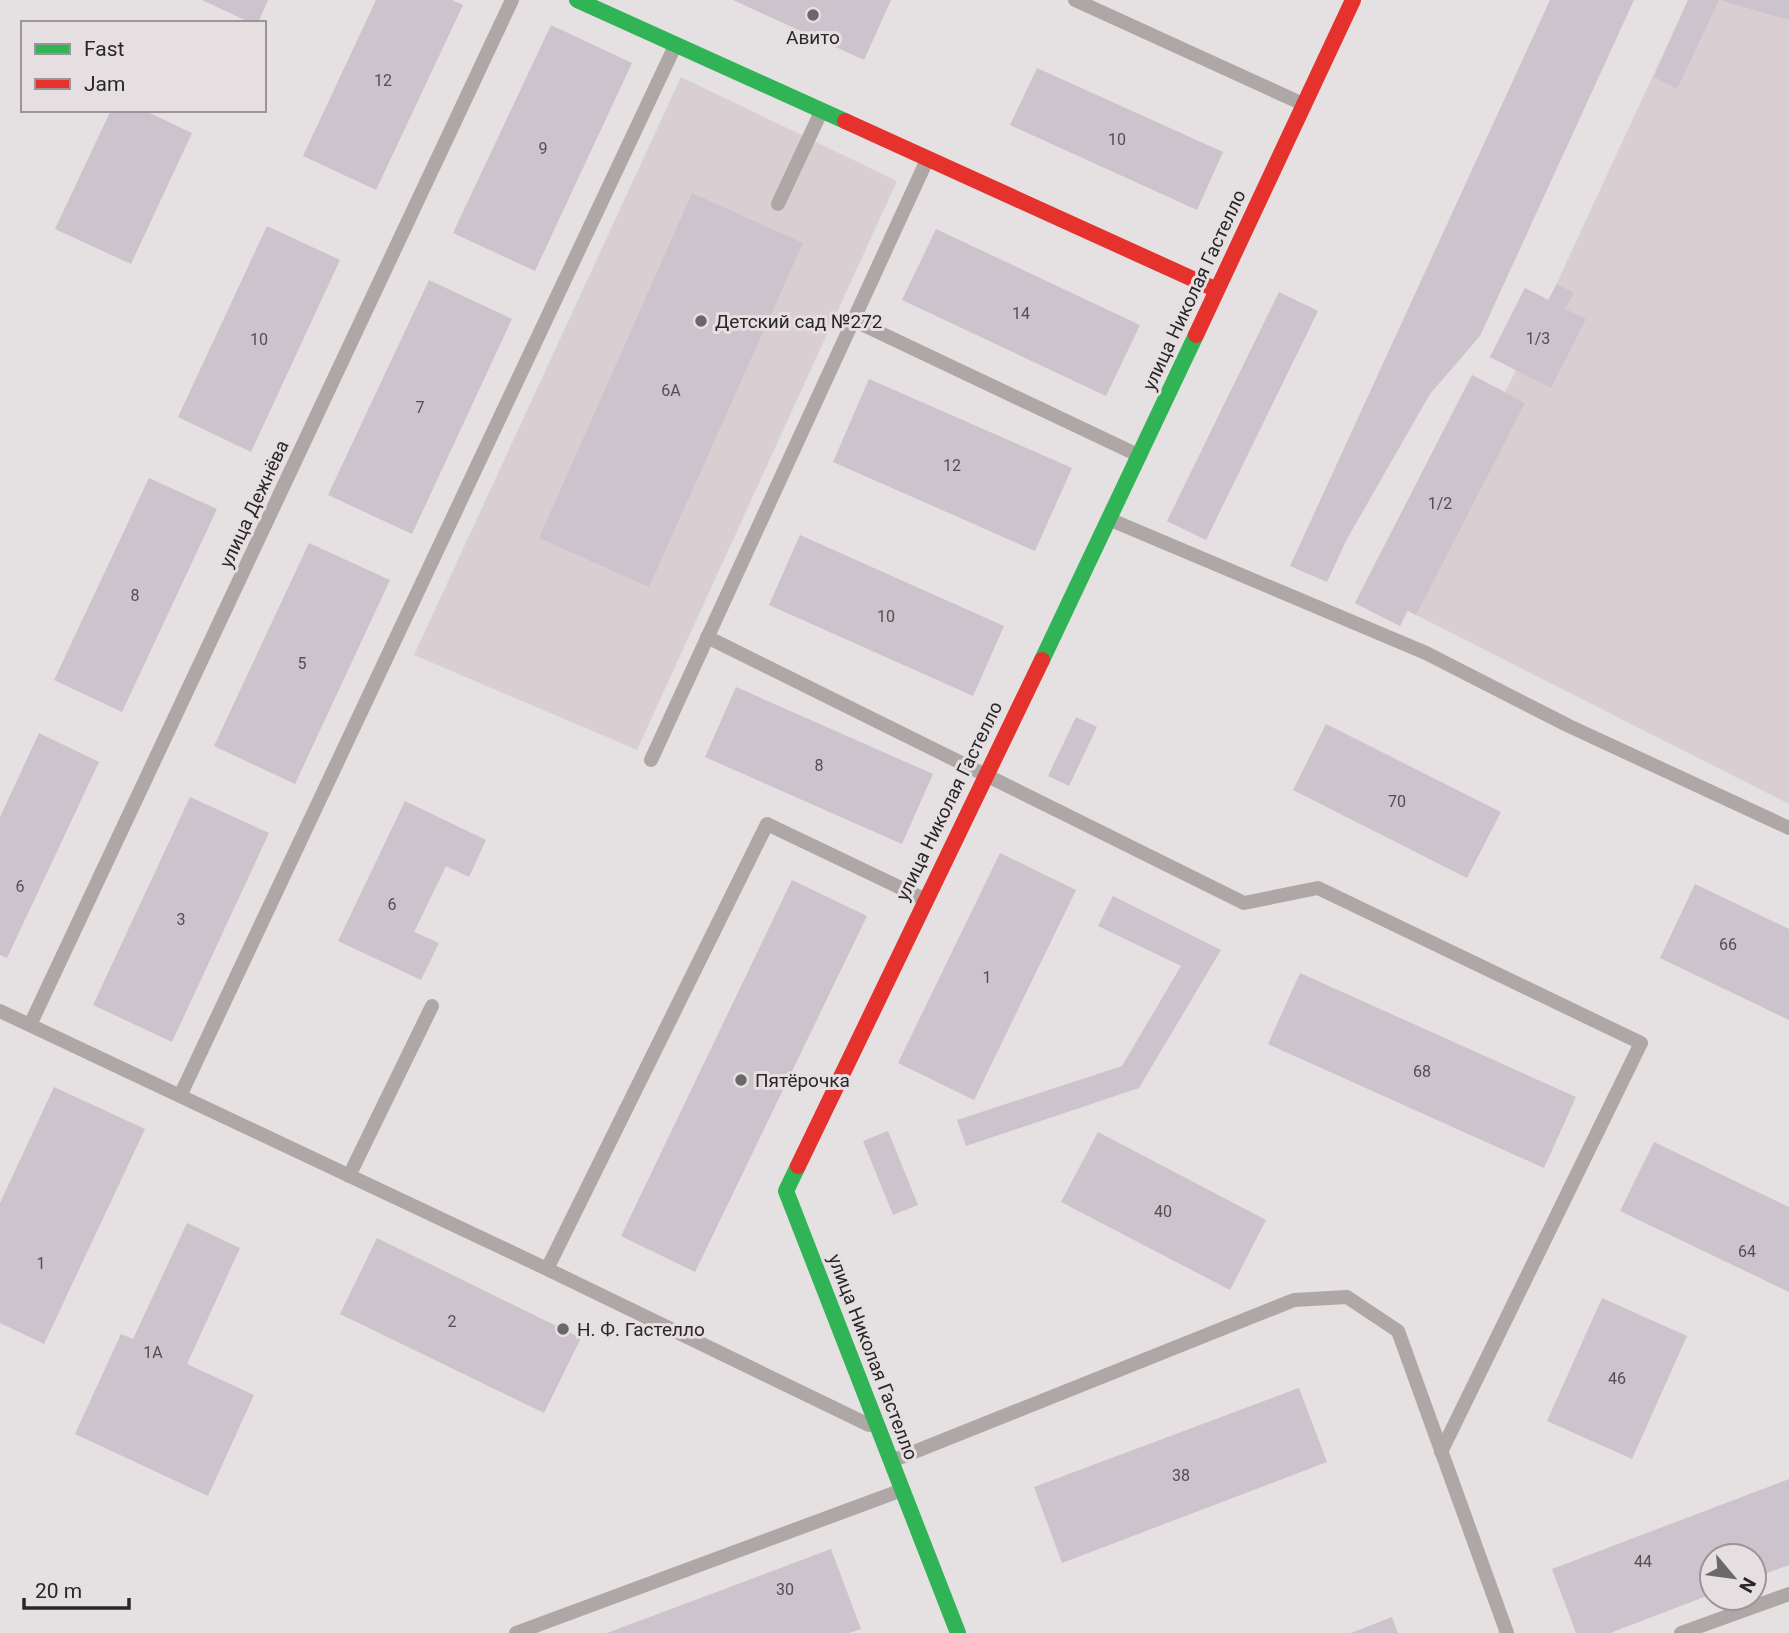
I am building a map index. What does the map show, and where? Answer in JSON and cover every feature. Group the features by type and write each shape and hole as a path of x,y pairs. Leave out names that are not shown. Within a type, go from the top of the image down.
{"street":[{"path":"577,0 1217,290"},
{"name":"улица Николая Гастелло","path":"958,1633 786,1191 924,899 1140,456 1353,0"}],"lane":[{"name":"улица Дежнёва","path":"30,1025 512,0"},
{"path":"1075,0 1304,105"},
{"path":"180,1096 676,45"},
{"path":"778,204 821,111"},
{"path":"651,760 928,159"},
{"path":"853,320 1140,456"},
{"path":"1110,519 1426,653 1569,726 1789,828"},
{"path":"707,637 1244,903 1318,888 1641,1043 1441,1452"},
{"path":"547,1269 767,824 924,899"},
{"path":"349,1176 432,1006"},
{"path":"0,1011 547,1269 879,1430"},
{"path":"891,1461 1294,1300 1347,1297 1398,1331 1507,1633"},
{"path":"516,1633 902,1490"},
{"path":"1681,1633 1789,1594"}],"shaded area":[{"path":"1688,0 1789,0 1789,804 1408,611 1400,626 1355,603 1472,375 1505,392 1516,370 1490,357 1525,288 1549,300"},
{"name":"Детский сад №272","path":"681,77 897,181 637,750 414,655"}],"building":[{"path":"202,0 268,0 259,21 247,21"},
{"path":"376,0 452,0 463,5 376,190 303,156"},
{"path":"733,0 891,0 864,60"},
{"path":"1550,0 1634,0 1480,336 1430,394 1347,539 1327,582 1290,566"},
{"path":"1688,0 1719,0 1677,89 1654,77"},
{"path":"1789,0 1789,20 1723,1"},
{"path":"551,25 632,63 535,271 453,233"},
{"path":"1037,68 1223,152 1197,210 1010,125"},
{"path":"110,112 147,112 192,133 131,264 55,229"},
{"path":"692,193 803,243 649,587 539,538"},
{"path":"267,226 340,260 251,452 178,417"},
{"path":"936,229 1140,325 1106,396 902,300"},
{"path":"429,280 512,319 412,534 328,495"},
{"path":"1557,284 1574,293 1565,309 1586,319 1551,388 1490,357 1525,288 1548,300"},
{"path":"1279,292 1318,311 1206,540 1167,521"},
{"path":"1472,375 1525,403 1416,615 1407,610 1400,626 1355,603"},
{"path":"869,379 1072,468 1035,551 833,462"},
{"path":"149,478 217,509 122,712 54,680"},
{"path":"800,535 1004,626 973,696 769,605"},
{"path":"309,543 390,580 295,784 214,746"},
{"path":"736,687 933,774 902,844 705,757"},
{"path":"1076,717 1097,727 1069,786 1048,776"},
{"path":"1326,724 1501,812 1467,878 1293,790"},
{"path":"39,733 99,762 7,958 0,955 0,817"},
{"path":"190,797 269,833 172,1042 93,1005"},
{"path":"405,801 486,840 469,877 446,866 414,932 439,943 421,980 338,941"},
{"path":"1000,853 1076,890 974,1100 898,1063"},
{"path":"792,880 867,916 695,1272 621,1236"},
{"path":"1695,884 1789,929 1789,1020 1660,958"},
{"path":"1113,896 1221,950 1139,1088 966,1146 957,1120 1122,1066 1181,966 1098,926"},
{"path":"1300,973 1576,1097 1544,1168 1268,1044"},
{"path":"54,1087 145,1129 44,1344 0,1323 0,1203"},
{"path":"888,1131 918,1205 893,1215 863,1141"},
{"path":"1098,1132 1266,1220 1230,1290 1061,1202"},
{"path":"1654,1142 1789,1207 1789,1292 1620,1211"},
{"path":"187,1223 240,1248 187,1364 254,1395 208,1496 75,1434 121,1334 133,1339"},
{"path":"377,1238 581,1338 544,1413 340,1314"},
{"path":"1602,1298 1687,1336 1632,1459 1547,1421"},
{"path":"1299,1388 1327,1462 1062,1563 1034,1487"},
{"path":"1789,1479 1789,1565 1768,1573 1768,1542 1698,1542 1698,1599 1610,1633 1576,1633 1552,1569"},
{"path":"831,1549 861,1629 849,1633 607,1633"},
{"path":"1392,1617 1398,1633 1351,1633"}],"traffic: fast":[{"path":"577,0 845,121"},
{"path":"1042,660 1196,335"},
{"path":"798,1166 786,1191 958,1633"}],"traffic: jam":[{"path":"1196,335 1353,0"},
{"path":"845,121 1217,290"},
{"path":"798,1166 1042,660"}],"place":[{"name":"Авито","path":"813,15"},
{"name":"Детский сад №272","path":"701,321"},
{"name":"Пятёрочка","path":"741,1080"},
{"name":"Н. Ф. Гастелло","path":"563,1329"}]}
